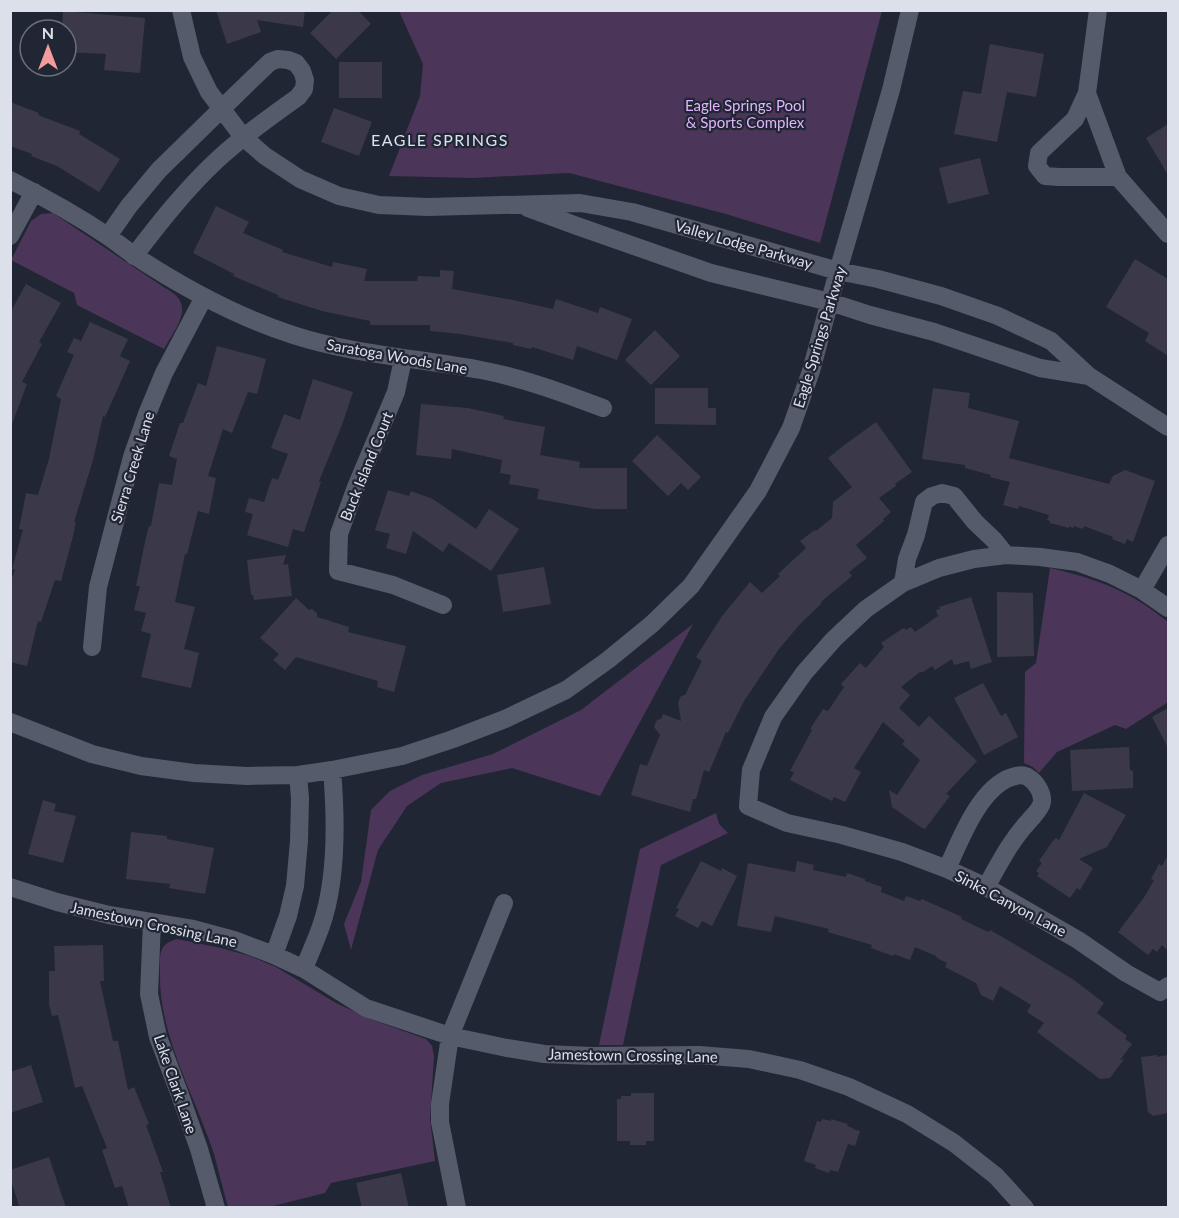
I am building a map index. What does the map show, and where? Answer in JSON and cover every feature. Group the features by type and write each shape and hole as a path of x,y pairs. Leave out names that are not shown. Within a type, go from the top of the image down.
{"street":[{"name":"Valley Lodge Parkway","path":"181,10 192,57 209,92 243,137 265,156 300,179 339,196 379,205 428,207 580,203 632,212 838,271 941,296 998,316 1051,341 1089,376 1168,427"},
{"name":"Eagle Springs Parkway","path":"10,722 92,754 141,766 194,774 298,775 402,756 453,739 505,719 566,690 608,660 652,624 690,586 758,491 791,428 811,371 891,90 910,10"},
{"path":"1098,10 1087,93 1075,119 1039,153 1037,166 1045,176 1118,177"},
{"path":"108,236 159,170 270,62 278,59 296,63 305,80 304,89 298,97 243,137 217,160 184,193 134,256"},
{"path":"1087,93 1118,177 1168,234"},
{"name":"Saratoga Woods Lane","path":"10,180 108,236 134,256 204,297 246,318 293,335 349,350 483,371 564,393 603,408"},
{"path":"10,236 34,192"},
{"name":"Valley Lodge Parkway","path":"519,204 711,273 830,302 934,332 1040,368 1089,376"},
{"name":"Sierra Creek Lane","path":"92,647 98,587 132,457 164,373 204,297"},
{"name":"Buck Island Court","path":"403,359 396,392 339,534 338,571 393,585 443,605"},
{"path":"903,583 907,559 924,502 942,493 954,496 1006,555"},
{"path":"1142,590 1168,544"},
{"path":"903,583 939,568 974,559 1006,555 1040,556 1077,562 1110,574 1142,590 1168,608"},
{"name":"Sinks Canyon Lane","path":"903,583 866,609 834,639 804,673 773,717 752,770 748,806 787,823 842,835 902,852 946,869 986,887 1069,935 1126,973 1164,989"},
{"path":"304,969 322,925 330,891 334,839 332,770"},
{"path":"274,955 288,916 295,886 300,798 298,775"},
{"path":"946,869 975,811 994,787 1016,775 1026,776 1040,790 1042,802 1021,830 986,887"},
{"name":"Jamestown Crossing Lane","path":"10,887 110,915 193,929 234,940 304,969 366,1008 450,1036 544,1054 699,1055 749,1059 800,1070 849,1088 907,1114 954,1143 996,1176 1025,1208"},
{"path":"457,1208 440,1122 440,1104 450,1036 504,903"},
{"name":"Lake Clark Lane","path":"152,922 149,994 158,1037 188,1116 216,1208"}],"green space":[{"name":"Eagle Springs Pool & Sports Complex","path":"399,11 882,11 820,243 726,214 569,173 473,178 389,176 420,96 423,64"},
{"path":"53,213 175,294 182,308 181,316 164,349 77,305 74,293 11,260 31,221 41,214"},
{"path":"1050,568 1098,582 1127,594 1168,622 1168,702 1126,729 1115,725 1057,752 1039,773 1024,763 1025,672 1036,663"},
{"path":"693,624 600,796 512,768 441,783 407,806 378,850 351,950 344,924 361,882 371,810 390,791 422,775 493,754 581,710"},
{"path":"716,813 719,824 728,833 661,865 623,1045 599,1045 640,849"},
{"path":"177,939 250,956 276,967 336,1003 373,1020 426,1039 432,1046 434,1056 430,1119 435,1161 331,1183 325,1193 269,1207 228,1207 214,1154 179,1064 165,1018 161,995 160,954 165,945"}],"building":[{"path":"216,10 305,10 303,27 257,20 261,32 227,44"},
{"path":"333,10 358,10 371,24 336,59 310,33"},
{"path":"63,11 145,18 140,73 104,70 106,54 78,53 78,18 63,18"},
{"path":"990,44 1044,54 1036,97 1007,92 997,142 954,134 963,91 981,94"},
{"path":"339,62 382,62 382,98 339,98"},
{"path":"10,102 80,131 79,134 120,159 99,192 57,166 10,146"},
{"path":"334,108 372,122 359,156 321,142"},
{"path":"1168,124 1168,175 1146,138"},
{"path":"980,158 989,194 948,204 939,168"},
{"path":"216,206 249,222 243,233 283,250 282,252 332,267 333,262 367,269 364,281 417,281 418,276 440,277 440,270 454,271 452,289 553,309 556,299 598,313 600,307 632,319 617,360 577,346 573,360 532,347 531,349 513,345 513,343 430,331 430,325 370,325 370,321 322,311 278,297 278,295 233,276 234,274 193,253"},
{"path":"1135,259 1168,279 1168,356 1145,341 1149,333 1106,307"},
{"path":"26,284 61,303 39,342 42,344 22,382 27,384 12,424 10,424 10,313"},
{"path":"90,322 128,339 120,356 130,361 105,417 103,416 93,460 74,522 76,522 61,581 55,580 41,622 38,621 27,666 10,662 10,583 23,530 19,529 26,493 38,495 49,459 61,399 56,396 74,355 67,352 74,338 81,341"},
{"path":"655,330 680,356 651,385 625,360"},
{"path":"217,346 266,359 257,394 248,392 232,433 223,429 208,476 216,478 209,514 198,511 187,554 185,554 175,602 195,607 184,649 199,653 191,688 141,677 151,634 141,631 146,613 134,610 140,586 136,586 159,483 172,485 177,459 169,456 180,423 183,423 198,383 206,386"},
{"path":"313,379 353,392 319,481 321,482 304,532 293,529 288,547 247,535 253,514 245,512 249,498 264,502 272,478 278,480 288,454 271,448 284,414 300,420"},
{"path":"655,388 708,388 708,408 716,408 716,425 655,424"},
{"path":"933,388 970,393 968,408 1019,421 1009,458 1109,484 1113,476 1125,470 1155,481 1133,542 1127,539 1125,544 1084,526 1083,529 1074,526 1073,528 1069,526 1069,528 1050,523 1047,520 1049,515 1019,506 1018,509 1003,505 1010,482 965,468 965,465 922,459"},
{"path":"421,404 468,408 504,416 503,419 545,427 540,455 580,462 579,468 627,468 627,509 595,509 537,499 539,489 509,484 511,475 500,473 502,460 452,449 451,459 416,455"},
{"path":"876,422 912,472 879,498 891,512 856,545 867,558 849,572 852,576 823,600 779,649 744,701 728,733 726,732 709,772 704,770 690,812 631,795 640,764 647,766 660,735 654,727 657,720 661,719 663,714 681,721 678,702 681,696 685,695 702,661 696,657 722,616 750,582 762,593 780,576 778,574 806,548 800,541 832,518 833,502 852,487 828,458"},
{"path":"657,435 701,477 688,490 681,483 668,496 632,461"},
{"path":"388,490 409,496 411,491 433,499 476,529 489,509 519,529 491,571 449,543 443,552 413,531 406,554 386,548 390,534 375,530"},
{"path":"286,555 283,565 288,564 292,596 254,600 251,595 247,560"},
{"path":"544,567 551,604 503,612 497,575"},
{"path":"997,592 1033,593 1034,656 997,657"},
{"path":"971,597 992,662 971,669 969,661 954,665 952,659 935,670 932,666 920,672 901,687 910,695 899,708 919,727 929,716 977,761 946,794 950,796 925,829 892,807 889,790 897,795 920,760 902,744 905,741 883,722 854,768 861,772 845,802 834,797 832,801 790,780 794,772 790,771 812,730 810,729 823,709 828,711 844,687 841,684 860,663 866,668 884,647 881,643 904,628 906,630 911,627 915,632 938,616 936,610 940,609 939,607"},
{"path":"296,598 309,610 312,609 317,613 317,617 349,627 348,632 406,646 394,692 377,687 378,681 296,657 285,670 273,660 279,654 260,638"},
{"path":"983,683 1001,716 1006,713 1018,737 984,755 954,698"},
{"path":"1168,708 1168,748 1152,717"},
{"path":"1129,747 1133,788 1072,791 1070,750"},
{"path":"1084,793 1126,815 1107,847 1079,859 1093,868 1080,890 1077,888 1070,898 1037,876 1039,873 1036,871 1042,863 1039,861 1052,842 1056,838 1059,840"},
{"path":"43,800 56,804 54,811 76,816 63,863 28,854"},
{"path":"131,832 167,836 167,839 214,848 205,894 169,888 170,884 126,879"},
{"path":"1168,855 1168,951 1162,945 1157,952 1153,949 1148,955 1118,932 1145,896 1154,880 1151,879 1159,864 1162,866"},
{"path":"701,861 737,876 712,926 702,921 698,928 675,916 679,909 676,908"},
{"path":"797,861 814,865 813,870 846,877 847,873 865,879 865,881 882,887 881,892 904,901 906,896 920,901 922,899 984,930 989,932 990,930 1074,980 1104,1003 1097,1013 1127,1036 1125,1039 1132,1044 1120,1060 1124,1059 1110,1078 1100,1079 1037,1032 1044,1023 1027,1012 1031,1005 1000,986 993,1001 981,995 976,983 945,967 947,963 936,956 915,947 910,960 871,948 872,945 828,932 829,929 775,916 771,932 737,926 748,863 795,872"},
{"path":"103,945 104,981 100,981 113,1041 118,1041 128,1090 134,1087 149,1124 146,1125 163,1172 160,1172 171,1208 129,1208 122,1186 115,1188 102,1150 107,1148 82,1086 75,1088 58,1015 52,1016 49,1004 49,971 55,971 54,946"},
{"path":"1157,1055 1157,1057 1168,1055 1168,1113 1153,1116 1148,1112 1141,1057"},
{"path":"31,1065 43,1102 10,1113 10,1072"},
{"path":"631,1093 654,1093 654,1141 646,1141 646,1145 630,1145 630,1141 617,1141 617,1099 621,1099 621,1096 631,1096"},
{"path":"822,1119 848,1124 847,1126 860,1131 855,1146 848,1144 838,1172 830,1170 829,1173 804,1161 817,1121 821,1122"},
{"path":"49,1157 66,1208 20,1208 10,1178 10,1170"},
{"path":"401,1173 409,1208 362,1208 356,1183"}],"district":[{"name":"EAGLE SPRINGS","path":"440,139"}]}
